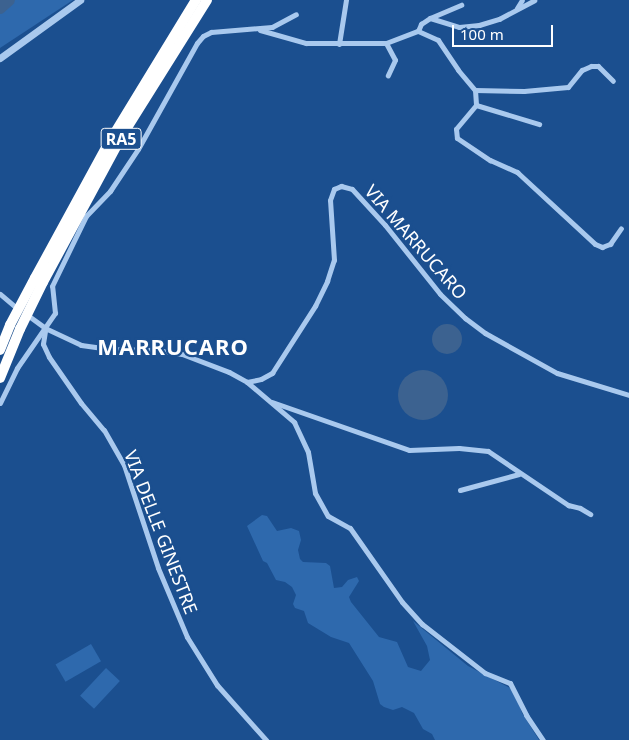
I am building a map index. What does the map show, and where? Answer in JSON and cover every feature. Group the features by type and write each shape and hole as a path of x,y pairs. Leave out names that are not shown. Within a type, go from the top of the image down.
{"highway":[{"name":"RA5","path":"0,350 15,327 108,144 196,0"},
{"name":"RA5","path":"39,280 118,142 207,0"},
{"name":"RA5","path":"0,378 15,327"}],"street":[{"path":"0,58 80,0"},
{"path":"339,44 346,0"},
{"path":"517,9 522,0"},
{"path":"430,18 458,27 479,25 499,19 534,0"},
{"path":"257,30 306,42 386,44 418,31 421,24 430,18 461,5"},
{"path":"0,403 17,368 55,313 52,286 86,216 110,191 138,149 197,43 203,36 212,32 272,28 296,14"},
{"path":"418,31 438,40 458,70 476,90 476,105 456,129 457,138 463,144 517,172 595,244 602,247 610,244 621,228"},
{"path":"386,44 395,60 388,74"},
{"path":"476,90 524,92 568,86 582,70 591,66 598,66 613,81"},
{"path":"476,105 539,124"},
{"name":"VIA MARRUCARO","path":"247,382 261,380 272,373 315,306 327,281 334,260 330,200 334,189 341,186 352,189 385,225 440,294 464,318 485,334 557,373 629,395"},
{"path":"0,294 45,328 81,345 110,350 156,350 182,354 229,372 247,382 294,422 308,452 315,493 328,516 350,528 402,602 422,624 486,673 510,683 526,715 543,740"},
{"name":"VIA DELLE GINESTRE","path":"45,328 43,344 49,357 81,403 104,430 124,465 158,568 187,637 217,686 266,740"},
{"path":"267,400 409,450 479,449 488,451 519,474 568,505 580,508 590,514"},
{"path":"460,490 519,474"}],"shaded area":[{"path":"0,0 73,0 0,48"},
{"path":"447,324 453,325 461,333 461,345 453,353 447,354 441,353 433,345 432,339 433,333 441,325"},
{"path":"423,370 441,377 448,395 441,413 423,420 405,413 398,395 405,377"},
{"path":"262,515 267,516 277,531 291,528 299,531 301,540 298,550 300,559 303,562 326,563 330,566 334,588 342,587 348,580 357,577 359,581 349,597 351,602 379,637 397,642 408,667 421,671 430,660 427,646 413,621 468,666 510,688 516,695 522,713 539,740 435,740 432,734 423,729 414,713 402,707 393,710 380,704 373,681 349,643 331,637 308,623 304,611 295,608 293,604 296,595 292,587 285,582 276,580 267,563 263,561 247,526"},
{"path":"91,644 101,661 65,682 55,664"},
{"path":"106,668 120,681 94,709 80,696"}],"waterway":[{"path":"0,8 9,0"}],"district":[{"name":"MARRUCARO","path":"173,347"}]}
